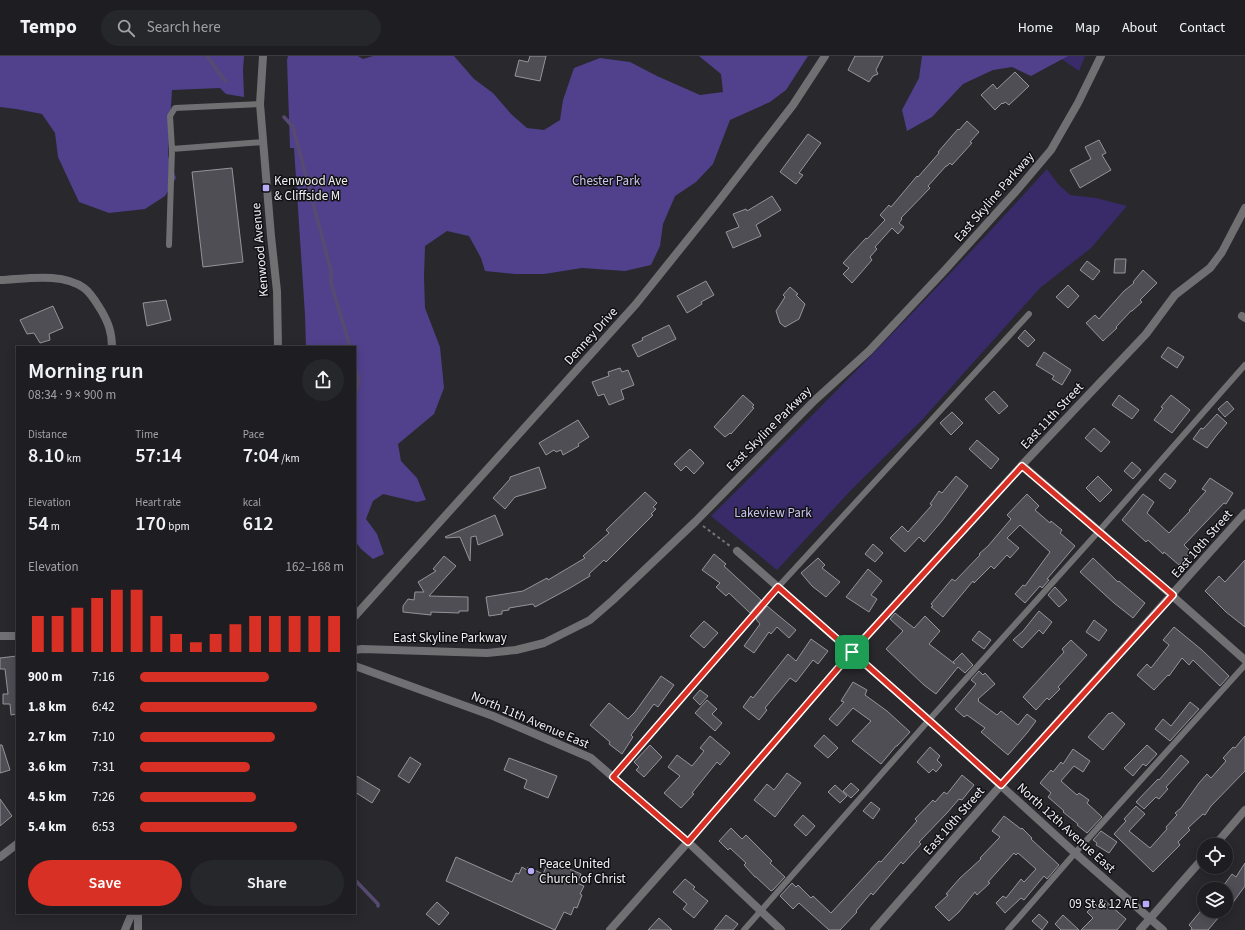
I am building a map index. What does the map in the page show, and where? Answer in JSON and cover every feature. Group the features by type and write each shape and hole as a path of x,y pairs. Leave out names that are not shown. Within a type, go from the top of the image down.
{"street":[{"name":"Kenwood Avenue","path":"263,56 260,104 277,291 278,346"},
{"name":"Denney Drive","path":"356,615 636,304 717,203 778,123 824,56"},
{"name":"East Skyline Parkway","path":"356,650 486,653 516,650 544,642 590,620 696,521 815,400 869,351 945,270 1042,162 1073,113 1101,56"},
{"name":"East 11th Street","path":"610,930 852,652 1022,466 1146,334 1175,295 1210,268 1222,252 1245,208"},
{"path":"0,280 56,278 70,281 84,288 96,301 108,323 112,346"},
{"path":"1022,466 1100,531 1245,660"},
{"name":"East 10th Street","path":"874,930 1001,785 1245,513"},
{"name":"North 12th Avenue East","path":"738,551 1163,930"},
{"path":"0,636 16,636"},
{"name":"North 11th Avenue East","path":"356,666 494,716 591,758 688,842 780,930"},
{"path":"1220,838 1245,810"},
{"path":"0,857 16,845"},
{"path":"1140,930 1197,865"},
{"path":"125,930 132,914"},
{"path":"138,914 138,930"}],"lane":[{"path":"169,245 172,149 170,116 175,108 260,104"},
{"path":"172,149 263,142"},
{"path":"613,777 778,587 1029,314"},
{"path":"744,930 929,720 1100,531 1245,365"},
{"path":"1008,930 1075,853 1245,665"}],"path":[{"path":"696,521 738,551"}],"green space":[{"path":"0,56 244,56 244,97 226,94 220,88 172,90 168,156 176,178 165,196 145,209 109,213 79,202 58,157 55,133 42,114 0,107"},
{"name":"Chester Park","path":"288,56 358,56 363,59 373,56 454,56 474,79 493,93 511,114 527,128 544,130 560,120 563,100 574,68 600,58 630,62 700,95 723,92 721,74 699,56 808,56 786,90 770,102 730,120 713,164 696,182 675,196 663,224 660,246 651,265 625,271 582,268 544,274 515,274 485,271 481,258 469,236 447,231 425,246 425,308 440,347 444,388 434,414 398,444 401,461 417,478 426,500 417,502 383,494 373,501 366,519 377,534 384,554 373,559 361,549 356,542 356,346 306,346 294,148 290,148"},
{"path":"922,56 1068,56 1031,76 1012,67 993,70 963,84 932,117 907,131 902,110 919,78"},
{"path":"1057,56 1085,56 1079,71"},
{"name":"Lakeview Park","path":"1047,169 1058,184 1070,195 1096,198 1127,206 1091,248 1040,288 921,421 852,489 777,570 711,516 882,345"}],"building":[{"path":"530,56 546,56 540,81 515,76 519,60 528,62"},
{"path":"855,56 883,56 876,70 878,74 873,76 869,82 848,70"},
{"path":"1015,72 1029,86 1009,105 1005,102 1003,104 1002,103 995,110 981,95 993,84 997,89"},
{"path":"967,121 979,132 970,142 972,143 952,165 950,163 946,166 928,186 930,188 901,218 902,219 899,223 904,227 898,234 892,228 875,247 877,249 870,257 872,260 852,283 843,274 849,268 843,263 885,220 880,215 889,205 891,207 939,153 938,152 958,129 959,130"},
{"path":"808,134 821,143 799,173 803,175 796,184 780,172"},
{"path":"1099,140 1106,153 1102,155 1111,170 1080,188 1070,170 1091,159 1085,147"},
{"path":"232,168 243,262 203,267 192,172"},
{"path":"772,196 781,210 756,225 761,236 733,248 726,232 739,227 733,214 746,209 747,211"},
{"path":"1115,259 1126,259 1125,273 1114,273"},
{"path":"1087,261 1100,271 1093,280 1080,270"},
{"path":"1143,270 1157,283 1140,300 1142,302 1131,311 1116,327 1117,328 1103,341 1086,323 1095,315 1099,319 1124,291 1134,283 1133,282"},
{"path":"706,281 714,295 701,302 702,304 687,313 677,296"},
{"path":"1068,285 1079,296 1068,308 1056,297"},
{"path":"790,287 798,294 796,295 805,304 799,319 785,327 780,323 776,311 785,297 783,295"},
{"path":"166,300 171,320 147,326 143,303"},
{"path":"53,306 63,328 49,334 50,340 40,343 34,333 27,334 20,320"},
{"path":"669,325 676,339 638,357 632,345 643,340 642,338"},
{"path":"1025,330 1035,340 1028,347 1018,338"},
{"path":"1168,347 1184,357 1177,368 1161,357"},
{"path":"1044,352 1071,370 1062,385 1052,379 1054,376 1036,365"},
{"path":"620,368 622,372 628,370 634,385 621,390 624,399 609,405 604,394 598,396 592,382 609,376 608,372"},
{"path":"994,391 1008,406 999,414 985,399"},
{"path":"743,395 754,405 752,407 754,408 731,434 730,433 725,437 714,427"},
{"path":"1119,395 1139,410 1132,419 1112,405"},
{"path":"1171,395 1190,410 1172,433 1154,420 1163,408 1161,407"},
{"path":"1227,401 1234,409 1225,417 1218,409"},
{"path":"952,412 963,423 951,435 940,423"},
{"path":"1217,414 1227,423 1207,448 1193,439 1201,428 1203,429"},
{"path":"578,420 589,437 578,444 579,446 563,455 561,450 556,452 554,450 546,455 539,443"},
{"path":"1094,428 1110,442 1101,452 1085,438"},
{"path":"977,440 999,459 991,469 969,449"},
{"path":"690,449 704,463 694,474 686,466 681,471 674,464"},
{"path":"1132,462 1141,470 1133,479 1124,471"},
{"path":"539,467 546,488 515,497 505,509 493,498 510,479 510,477"},
{"path":"1165,473 1176,481 1170,489 1159,480"},
{"path":"956,476 968,486 924,542 919,537 905,552 890,538 902,526 908,532 932,505 930,504 939,491 942,493"},
{"path":"1098,476 1112,490 1100,502 1086,488"},
{"path":"1210,478 1233,493 1226,504 1224,503 1184,545 1191,552 1179,565 1164,552 1163,554 1148,540 1146,542 1122,520 1143,494 1154,502 1147,513 1169,533 1190,511 1189,510 1206,491 1202,489"},
{"path":"645,492 657,503 653,507 656,509 651,514 653,515 606,562 604,560 589,574 590,576 535,607 533,604 509,608 509,610 502,611 502,614 489,616 486,597 523,591 547,578 548,580 585,558 583,556 609,533 606,530"},
{"path":"1027,494 1039,506 1035,510 1050,523 1051,521 1062,530 1060,533 1075,546 1047,579 1049,580 1042,588 1040,586 1025,603 1015,594 1023,585 1025,586 1050,552 1020,525 1007,538 1019,548 1010,558 1007,555 994,569 991,566 974,583 973,581 943,617 931,607 933,606 931,604 952,579 955,581 988,546 1011,519 1007,515"},
{"path":"495,515 503,535 478,545 476,536 471,537 470,561 460,537 445,537"},
{"path":"873,544 883,553 875,562 865,554"},
{"path":"714,554 726,564 724,566 761,600 750,613 729,593 726,596 716,587 720,583 702,570"},
{"path":"444,556 456,566 429,596 468,597 468,611 459,611 459,613 431,612 431,615 403,612 403,606 408,599 414,600 415,592 424,592 418,582 436,571 433,569"},
{"path":"818,558 825,565 822,568 840,582 826,597 812,586 801,573"},
{"path":"1093,558 1118,582 1119,581 1145,603 1133,618 1080,572"},
{"path":"1245,560 1245,627 1226,612 1205,591 1219,576 1225,582"},
{"path":"868,569 882,581 871,595 877,599 869,612 846,597"},
{"path":"1055,587 1067,600 1059,607 1048,595"},
{"path":"767,606 796,630 789,638 777,627 771,634 769,632 754,653 744,646 760,624 756,619"},
{"path":"1039,611 1052,622 1043,634 1039,630 1022,648 1013,640 1023,631"},
{"path":"895,613 914,628 925,616 940,631 929,644 955,664 953,662 962,653 973,665 965,673 958,667 936,694 924,685 886,649 903,631 890,619"},
{"path":"1094,620 1107,630 1099,641 1086,632"},
{"path":"704,621 718,633 704,648 690,636"},
{"path":"1174,627 1202,650 1229,676 1220,686 1193,660 1189,665 1182,658 1169,676 1168,675 1154,690 1137,675 1147,664 1151,668 1169,645 1163,640"},
{"path":"979,631 991,640 984,649 972,640"},
{"path":"811,639 828,651 818,664 813,660 796,682 790,678 765,708 767,710 759,720 743,707 751,696 753,698 788,654 796,661"},
{"path":"1071,640 1087,655 1058,687 1060,689 1049,700 1047,698 1036,710 1023,697 1064,652 1062,649"},
{"path":"16,656 16,714 11,715 10,704 3,704 3,694 8,694 5,669 0,669 0,658"},
{"path":"979,671 983,675 985,673 995,684 978,699 978,701 997,715 1001,711 1018,725 1027,714 1036,721 1008,755 981,732 985,728 967,715 964,717 955,709 976,684 971,680"},
{"path":"661,676 674,685 658,707 654,704 631,735 633,737 622,754 609,744 610,742 590,725 609,703 628,719 635,712"},
{"path":"853,682 867,690 865,695 887,711 910,732 881,764 852,741 871,721 853,708 837,726 829,719 844,702 841,701"},
{"path":"700,690 708,696 700,705 693,698"},
{"path":"707,700 717,709 712,714 722,723 715,731 695,713"},
{"path":"1190,702 1199,709 1170,741 1155,729 1163,719 1171,726"},
{"path":"1112,712 1125,724 1103,750 1088,737 1109,713 1110,714"},
{"path":"824,735 838,748 828,758 814,746"},
{"path":"710,736 730,753 720,765 717,762 692,793 694,794 681,808 664,793 680,776 668,767 677,755 692,766 704,751 700,748"},
{"path":"1245,736 1245,771 1211,806 1205,815 1203,814 1188,828 1190,830 1178,842 1180,845 1153,872 1114,834 1126,821 1124,819 1136,806 1145,814 1129,831 1150,848 1167,829 1166,827 1177,815 1175,813 1181,808 1199,783 1207,774 1211,778 1226,761 1223,758 1233,747 1235,748"},
{"path":"0,745 2,745 10,770 0,773"},
{"path":"650,745 662,757 644,777 636,770 639,767 634,762"},
{"path":"1147,745 1157,754 1146,766 1143,764 1133,776 1124,768"},
{"path":"930,747 940,756 937,760 942,765 936,772 933,769 929,773 917,762"},
{"path":"1073,749 1090,761 1083,772 1074,766 1061,781 1077,795 1079,793 1089,800 1087,803 1102,817 1087,833 1048,797 1051,793 1040,783 1051,770 1053,772 1061,762 1063,764"},
{"path":"1181,755 1189,762 1166,787 1168,789 1159,799 1156,797 1144,809 1136,802 1158,779 1159,780"},
{"path":"410,757 421,764 409,783 398,776"},
{"path":"509,758 557,776 548,798 524,788 527,780 504,770"},
{"path":"787,773 801,783 775,817 754,800 767,784 774,790"},
{"path":"962,775 974,785 962,800 959,799 919,842 921,844 903,864 901,862 873,895 871,893 856,911 857,912 840,930 829,930 799,903 793,909 780,896 792,883 796,887 798,885 811,898 813,896 831,913 879,861 881,862 917,821 915,819 933,800 935,802 944,792 947,794"},
{"path":"356,776 380,790 372,803 356,793"},
{"path":"851,783 859,790 851,798 843,791"},
{"path":"835,785 847,796 840,803 828,792"},
{"path":"0,799 12,816 0,826"},
{"path":"871,802 880,809 873,819 863,811"},
{"path":"803,815 815,826 806,836 794,825"},
{"path":"1004,816 1021,829 1022,828 1032,838 1031,839 1059,865 1047,879 1044,876 1024,900 1021,898 1005,913 996,903 1003,896 1006,898 1021,879 1024,882 1036,869 1018,853 1016,855 1014,853 988,882 990,883 977,895 975,892 959,912 949,921 935,907 948,895 946,894 960,878 981,859 980,858 1000,837 992,831"},
{"path":"731,828 742,839 746,835 772,861 770,863 785,877 773,890 771,891 755,877 744,865 746,863 730,848 728,850 719,841"},
{"path":"1101,831 1117,842 1109,853 1096,845 1097,843 1093,840"},
{"path":"456,857 512,882 516,873 519,874 522,867 527,870 528,867 543,874 549,860 581,874 577,883 584,886 580,894 582,895 577,908 574,907 571,915 564,912 555,930 446,881"},
{"path":"1245,863 1245,886 1233,902 1233,882 1226,882 1232,874 1236,877"},
{"path":"685,879 695,887 693,889 708,901 694,918 683,909 687,904 673,892"},
{"path":"1103,899 1126,919 1117,930 1081,930 1093,918 1087,912 1095,904 1097,906"},
{"path":"437,902 449,913 439,925 426,914"},
{"path":"1039,914 1048,922 1042,930 1032,921"},
{"path":"726,915 738,924 733,930 714,930"},
{"path":"1063,915 1079,930 1061,930 1055,924"},
{"path":"1197,915 1197,918 1218,918 1208,930 1191,930 1192,928 1189,925"},
{"path":"659,918 672,930 648,930"}],"waterway":[{"path":"207,56 225,81"},
{"path":"284,117 293,127 331,271 331,283 350,346"},
{"path":"356,370 359,381 356,392"},
{"path":"356,881 378,904 378,906"}],"place":[{"name":"Kenwood Ave & Cliffside M","path":"266,188"},
{"name":"Peace United Church of Christ","path":"531,871"},
{"name":"09 St & 12 AE","path":"1146,904"}],"route":[{"path":"852,652 688,842 613,777 778,587 852,652 929,720 1001,785 1173,595 1100,531 1022,466 852,652"}]}
